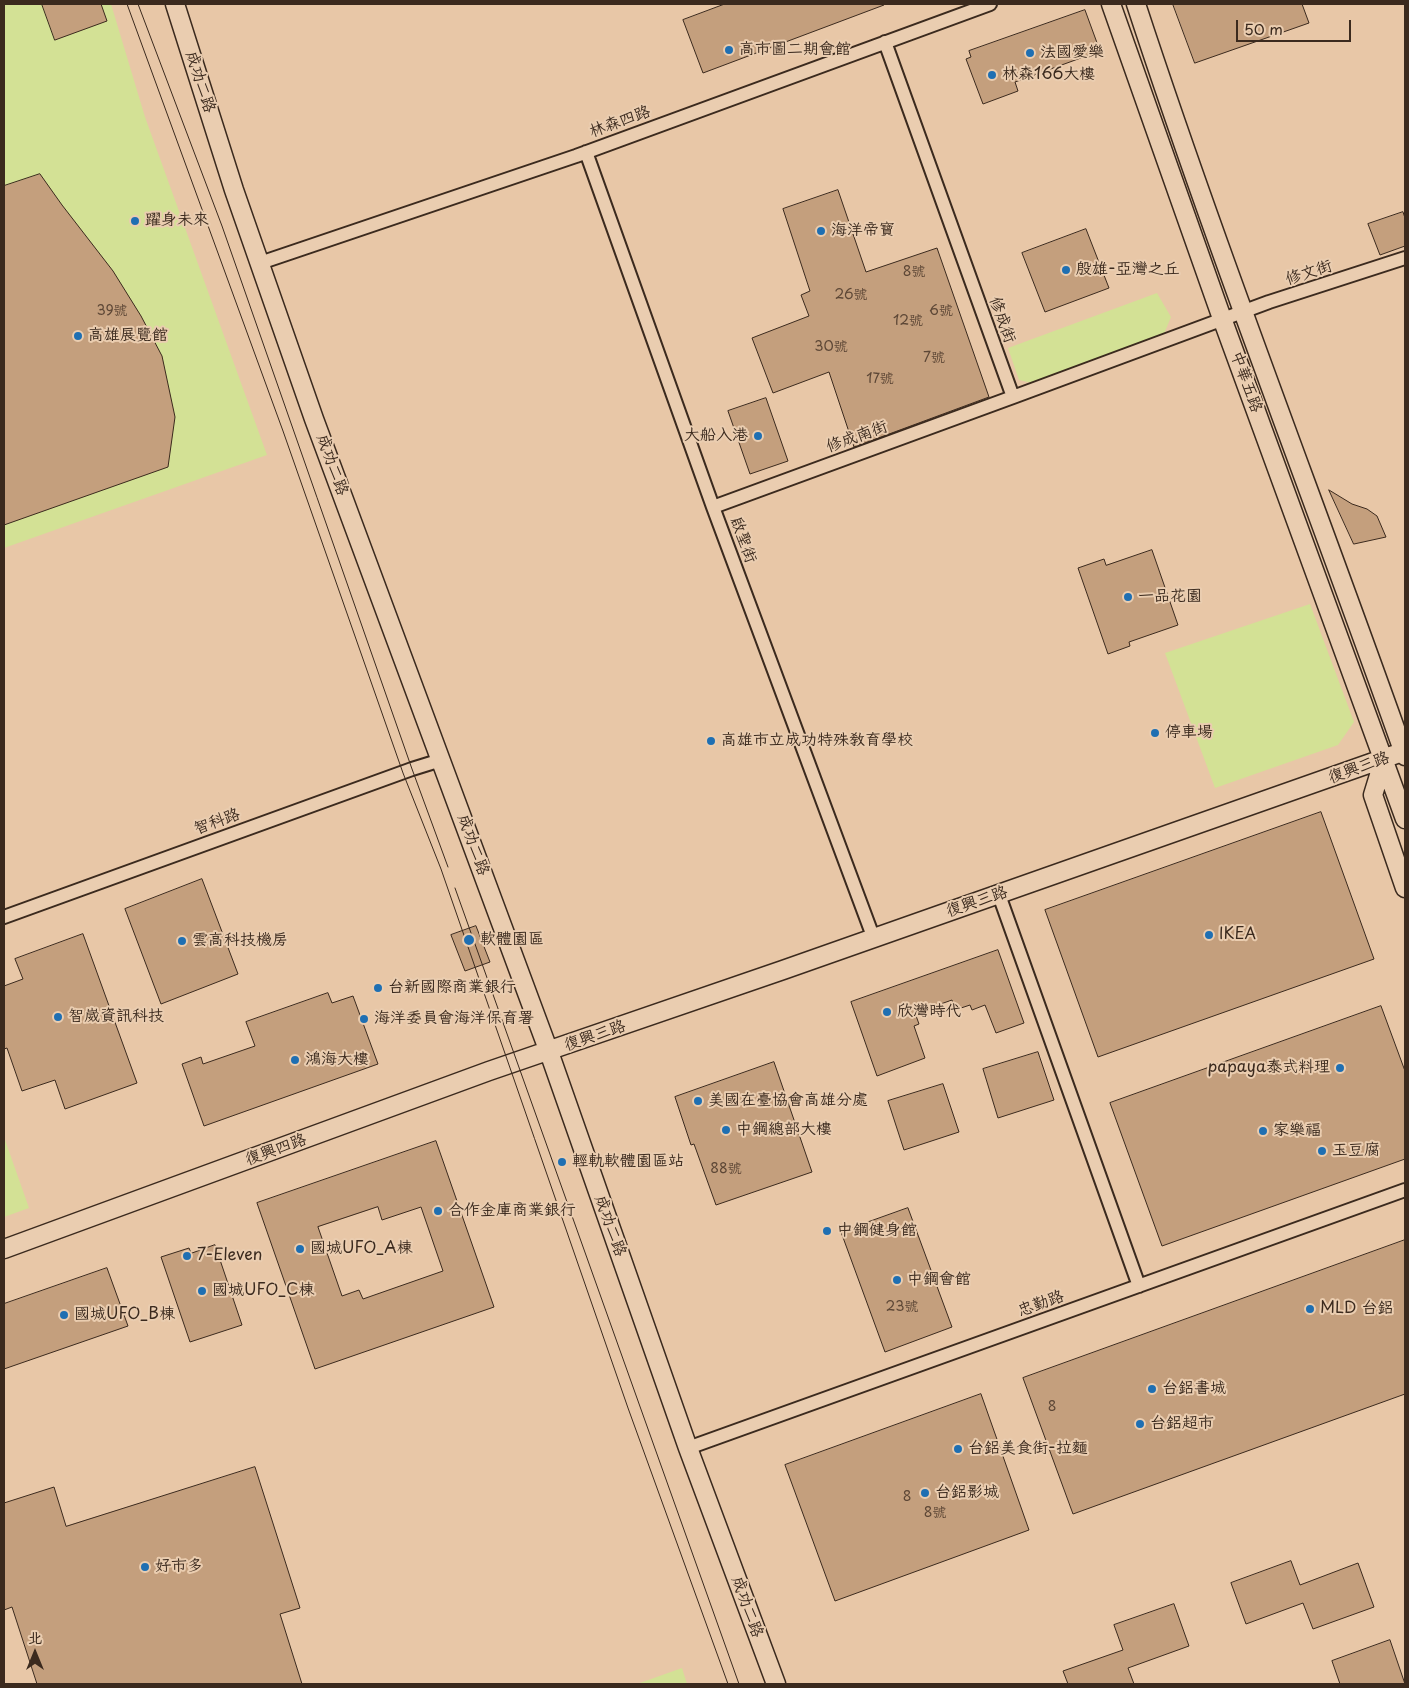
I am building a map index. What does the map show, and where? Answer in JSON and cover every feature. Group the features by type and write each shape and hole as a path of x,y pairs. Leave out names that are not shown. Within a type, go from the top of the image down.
{"street":[{"name":"成功二路","path":"175,4 260,263 314,419 549,1052 688,1448 776,1684"},
{"name":"林森四路","path":"260,263 586,152 990,4"},
{"name":"中華五路","path":"1111,4 1223,320 1405,819"},
{"name":"中華五路","path":"1136,4 1243,312 1405,753"},
{"name":"修成街","path":"885,42 1012,397"},
{"name":"啟聖街","path":"586,152 713,507 874,938"},
{"name":"修文街","path":"1223,320 1405,258"},
{"path":"1012,397 1223,320"},
{"name":"修成南街","path":"713,507 1012,397"},
{"name":"復興三路","path":"549,1052 1405,753"},
{"path":"1384,759 1374,795 1405,888"},
{"name":"智科路","path":"4,917 441,760"},
{"path":"999,894 1139,1286"},
{"name":"復興四路","path":"4,1249 489,1071 549,1052"},
{"name":"忠勤路","path":"688,1448 1405,1190"}],"green space":[{"path":"4,4 111,4 145,117 267,455 4,548"},
{"path":"1157,293 1171,317 1164,334 1032,383 1019,380 1008,348"},
{"path":"1310,604 1354,722 1338,745 1215,788 1165,653"},
{"path":"4,1137 29,1208 4,1217"},
{"path":"682,1668 687,1684 637,1684"}],"building":[{"path":"42,4 101,4 107,21 55,40"},
{"name":"高市圖二期會館","path":"725,4 884,5 703,73 683,20"},
{"path":"1173,4 1302,4 1309,23 1195,63"},
{"path":"1085,10 1100,51 1015,82 1018,91 983,104 966,59 971,57 969,51"},
{"name":"高雄展覽館","path":"40,174 113,271 141,316 162,356 175,417 168,467 4,525 4,186"},
{"path":"838,190 866,272 937,248 989,397 854,447 829,372 773,393 752,338 809,316 801,295 810,291 783,209"},
{"path":"1403,212 1405,218 1405,246 1380,255 1368,224"},
{"name":"殷雄-亞灣之丘","path":"1086,229 1109,288 1045,312 1022,253"},
{"name":"大船入港","path":"766,398 788,461 750,474 728,411"},
{"path":"1329,490 1377,516 1386,537 1354,544"},
{"name":"一品花園","path":"1152,550 1178,625 1129,642 1130,646 1108,654 1078,568 1104,559 1106,565"},
{"name":"IKEA","path":"1321,812 1374,959 1098,1057 1045,910"},
{"name":"雲高科技機房","path":"202,879 238,974 161,1004 125,909"},
{"path":"476,926 490,962 465,971 451,935"},
{"name":"智崴資訊科技","path":"83,934 137,1083 65,1109 55,1080 22,1091 7,1048 4,1049 4,986 23,979 15,959"},
{"name":"欣灣時代","path":"998,950 1024,1023 996,1033 985,1005 972,1010 970,1005 955,1010 952,1000 915,1013 919,1024 914,1026 925,1058 877,1076 851,1002"},
{"name":"鴻海大樓","path":"328,993 332,1003 353,996 378,1064 204,1126 182,1064 201,1057 203,1064 255,1046 246,1022"},
{"name":"家樂福","path":"1381,1006 1405,1071 1405,1159 1162,1246 1110,1103"},
{"path":"1038,1052 1054,1100 998,1118 983,1069"},
{"name":"中鋼總部大樓","path":"774,1062 812,1172 716,1205 694,1144 691,1145 675,1097"},
{"path":"943,1084 959,1132 904,1150 888,1101"},
{"name":"國城UFO_A棟","path":"436,1141 494,1307 315,1369 257,1203","holes":["378,1207 382,1220 421,1207 443,1271 363,1299 359,1290 342,1296 318,1227"]},
{"name":"中鋼會館","path":"908,1208 952,1327 885,1352 841,1232"},
{"name":"MLD 台鋁","path":"1405,1240 1405,1394 1073,1514 1023,1378"},
{"name":"國城UFO_C棟","path":"215,1245 242,1325 190,1342 161,1257 189,1248 191,1253"},
{"name":"國城UFO_B棟","path":"107,1268 128,1326 4,1369 4,1304"},
{"path":"981,1394 1029,1530 835,1601 785,1465"},
{"name":"好市多","path":"255,1467 300,1608 280,1614 302,1684 37,1684 12,1607 4,1610 4,1503 54,1487 66,1526"},
{"path":"1291,1561 1300,1585 1358,1563 1374,1607 1313,1629 1303,1603 1246,1624 1231,1583"},
{"path":"1174,1604 1189,1646 1128,1668 1134,1684 1068,1684 1063,1671 1123,1650 1114,1625"},
{"path":"1390,1640 1405,1684 1340,1684 1332,1661"}],"tram line":[{"path":"127,4 283,431 403,773 441,869 628,1408 728,1684"},
{"path":"138,4 222,226 448,867"},
{"path":"455,888 739,1684"}],"place":[{"name":"高市圖二期會館","path":"729,50"},
{"name":"法國愛樂","path":"1030,53"},
{"name":"林森166大樓","path":"992,75"},
{"name":"躍身未來","path":"135,221"},
{"name":"海洋帝寶","path":"821,231"},
{"name":"殷雄-亞灣之丘","path":"1066,270"},
{"name":"高雄展覽館","path":"78,336"},
{"name":"大船入港","path":"758,436"},
{"name":"一品花園","path":"1128,597"},
{"name":"停車場","path":"1155,733"},
{"name":"高雄市立成功特殊教育學校","path":"711,741"},
{"name":"IKEA","path":"1209,935"},
{"name":"軟體園區","path":"469,940"},
{"name":"雲高科技機房","path":"182,941"},
{"name":"台新國際商業銀行","path":"378,988"},
{"name":"欣灣時代","path":"887,1012"},
{"name":"智崴資訊科技","path":"58,1017"},
{"name":"海洋委員會海洋保育署","path":"364,1019"},
{"name":"鴻海大樓","path":"295,1060"},
{"name":"papaya泰式料理","path":"1340,1068"},
{"name":"美國在臺協會高雄分處","path":"698,1101"},
{"name":"中鋼總部大樓","path":"726,1130"},
{"name":"家樂福","path":"1263,1131"},
{"name":"玉豆腐","path":"1322,1151"},
{"name":"輕軌軟體園區站","path":"562,1162"},
{"name":"合作金庫商業銀行","path":"438,1211"},
{"name":"中鋼健身館","path":"827,1231"},
{"name":"國城UFO_A棟","path":"300,1249"},
{"name":"7-Eleven","path":"187,1256"},
{"name":"中鋼會館","path":"897,1280"},
{"name":"國城UFO_C棟","path":"202,1291"},
{"name":"MLD 台鋁","path":"1310,1309"},
{"name":"國城UFO_B棟","path":"64,1315"},
{"name":"台鋁書城","path":"1152,1389"},
{"name":"台鋁超市","path":"1140,1424"},
{"name":"台鋁美食街-拉麵","path":"958,1449"},
{"name":"台鋁影城","path":"925,1493"},
{"name":"好市多","path":"145,1567"}]}
